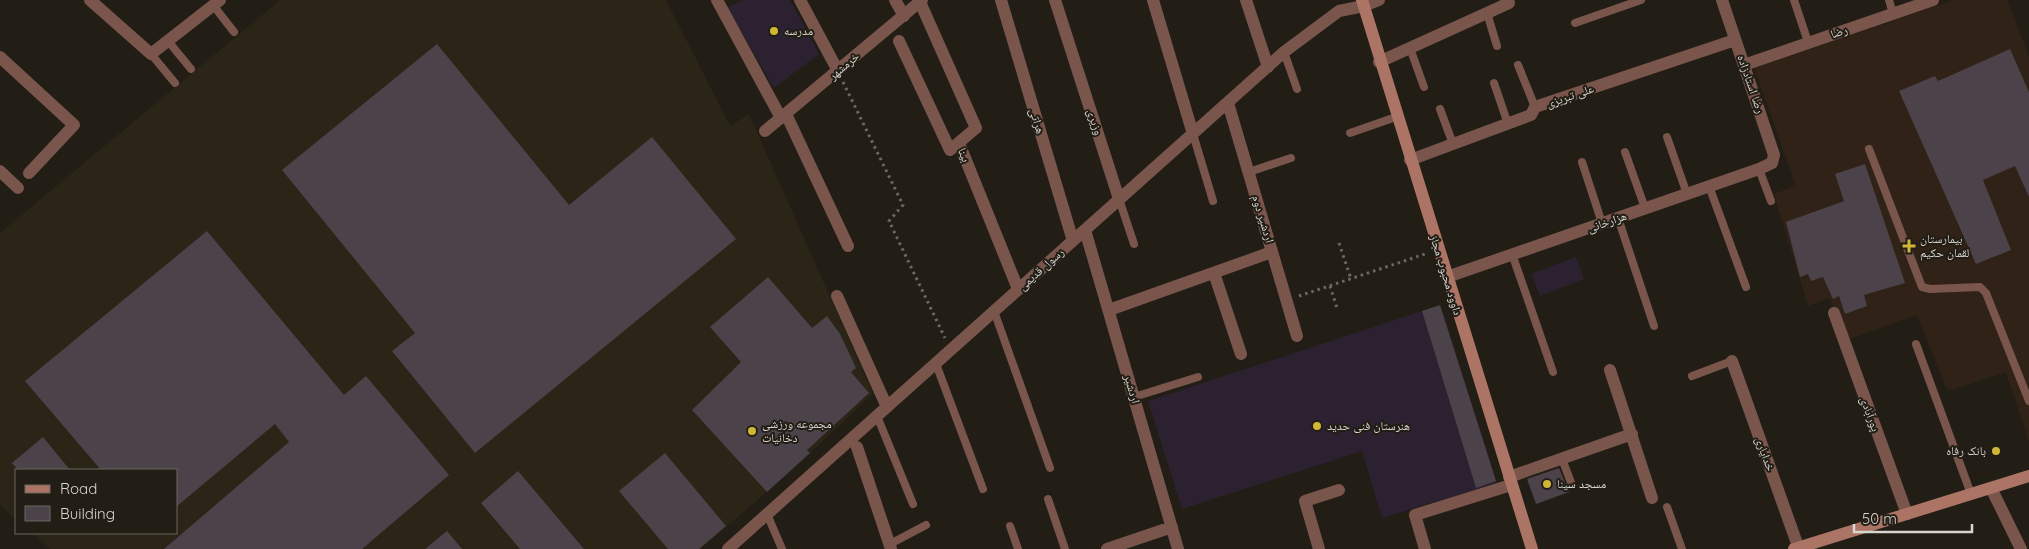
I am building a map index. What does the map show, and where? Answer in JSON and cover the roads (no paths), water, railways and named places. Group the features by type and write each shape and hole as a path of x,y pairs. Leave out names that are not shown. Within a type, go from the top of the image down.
{"main road":[{"name":"داوود محبوب مجاز","path":"1363,3 1396,117 1532,549"},
{"path":"1797,549 2029,476"}],"street":[{"path":"718,0 784,116 848,246"},
{"path":"800,0 838,70"},
{"path":"895,0 904,16"},
{"name":"هراتی","path":"1001,0 1073,241"},
{"name":"وزیری","path":"1056,0 1120,199"},
{"path":"1153,0 1193,134"},
{"path":"1246,0 1268,67"},
{"name":"رسول قدیمی","path":"728,549 1284,52 1338,11 1379,0"},
{"name":"رضا استادزاده","path":"1722,0 1774,155 1772,163 1763,168"},
{"name":"رضا","path":"1744,65 1934,0"},
{"name":"خرمشهر","path":"765,131 921,1"},
{"name":"بینا","path":"921,1 976,128 959,143 1018,290"},
{"path":"98,2 152,54 217,2"},
{"path":"1379,62 1509,4"},
{"name":"علی تبریزی","path":"1410,160 1531,116 1535,107 1736,40"},
{"path":"899,41 950,150 959,143"},
{"path":"0,57 74,126 29,173"},
{"name":"اردشیر دوم","path":"1228,103 1297,336"},
{"name":"هزارخانی","path":"1447,276 1763,168"},
{"path":"0,171 18,188"},
{"name":"اردشیر","path":"1085,230 1178,549"},
{"path":"1108,310 1272,252"},
{"path":"1214,273 1241,354"},
{"path":"837,296 887,406"},
{"name":"پورآبادی","path":"1834,313 1907,514"},
{"name":"خدایاری","path":"1732,361 1797,549"},
{"path":"1610,370 1652,498"},
{"path":"1425,549 1415,515 1632,434"},
{"path":"857,447 890,546"},
{"path":"1991,488 2021,549"},
{"path":"1319,549 1305,502 1338,490"},
{"path":"1107,549 1172,527"}],"lane":[{"path":"1576,23 1641,0"},
{"path":"1794,0 1808,42"},
{"path":"1889,0 1893,14"},
{"path":"217,2 234,32"},
{"path":"1487,14 1497,46"},
{"path":"168,41 191,69"},
{"path":"1410,48 1424,87"},
{"path":"1284,52 1297,89"},
{"path":"152,54 175,83"},
{"path":"1518,65 1535,107"},
{"path":"1494,83 1508,124"},
{"path":"1440,109 1453,144"},
{"path":"1350,133 1396,117"},
{"path":"1193,134 1213,201"},
{"path":"1667,138 1687,194"},
{"path":"1869,149 1922,287 1930,289 1980,287 1986,294 2029,401"},
{"path":"1625,152 1645,208"},
{"path":"1248,172 1292,158"},
{"path":"1582,162 1602,223"},
{"path":"1763,168 1771,202"},
{"path":"1710,186 1746,287"},
{"name":"وزیری","path":"1120,199 1134,244"},
{"path":"1618,218 1654,326"},
{"path":"1512,254 1554,372"},
{"path":"994,311 1050,468"},
{"path":"1916,344 1971,494"},
{"path":"1692,376 1732,361"},
{"path":"936,364 983,489"},
{"path":"1134,397 1198,377"},
{"path":"877,416 913,504"},
{"path":"1562,459 1572,485"},
{"path":"1048,499 1065,549"},
{"path":"1667,507 1682,549"},
{"path":"767,514 782,549"},
{"path":"890,546 926,525"},
{"path":"1010,526 1018,549"}],"place":[{"name":"مدرسه","path":"774,31"},
{"name":"بیمارستان لقمان حکیم","path":"1909,246"},
{"name":"هنرستان فنی حدید","path":"1317,426"},
{"name":"مجموعه ورزشی دخانیات","path":"752,431"},
{"name":"بانک رفاه","path":"1996,451"},
{"name":"مسجد سینا","path":"1547,484"}]}
